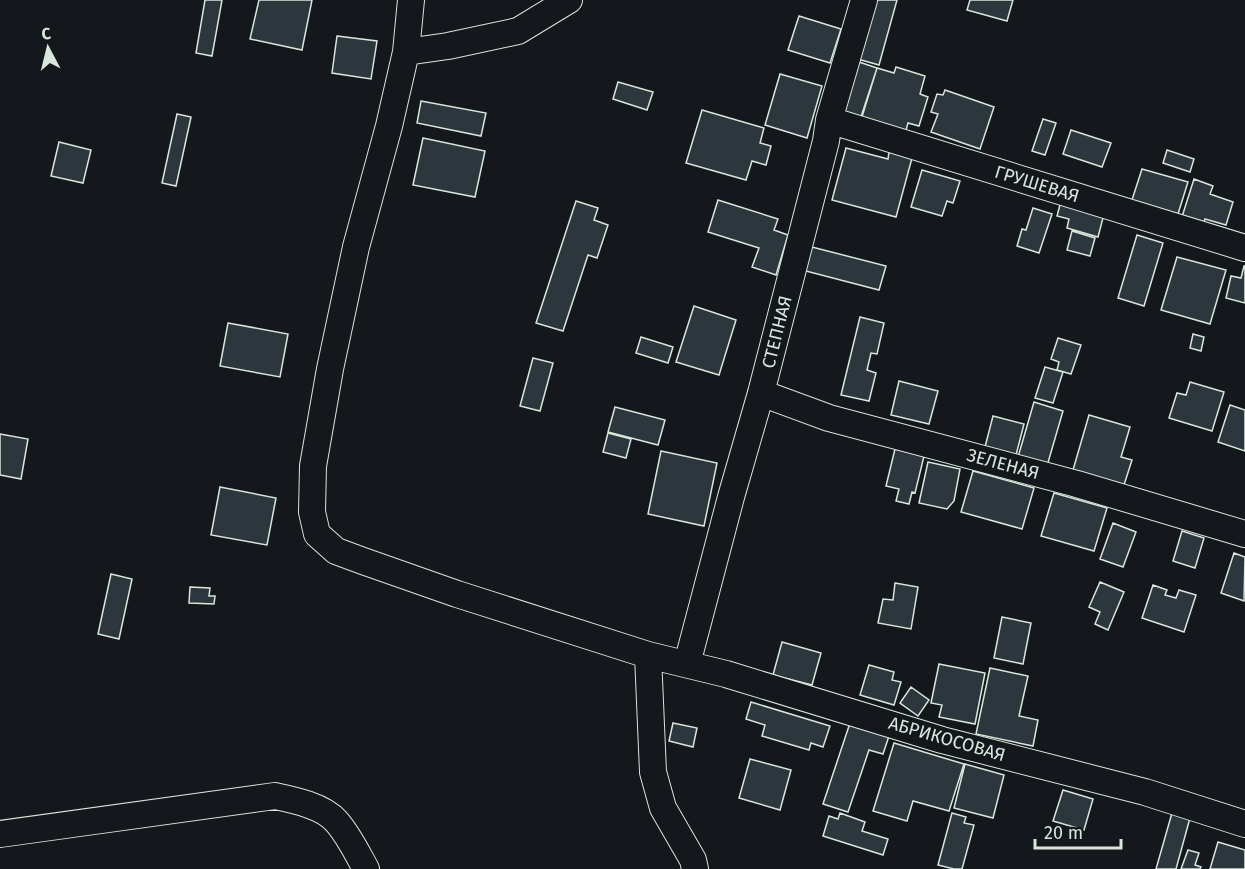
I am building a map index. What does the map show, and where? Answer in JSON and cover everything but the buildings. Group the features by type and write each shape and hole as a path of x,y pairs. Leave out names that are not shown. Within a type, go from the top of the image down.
{"street":[{"name":"АБРИКОСОВАЯ","path":"411,0 406,52 389,126 356,247 330,369 313,466 312,512 316,534 336,551 363,561 648,655 687,664 942,740 1145,792 1245,824"},
{"path":"406,52 448,46 518,31 569,0"},
{"name":"СТЕПНАЯ","path":"687,664 761,393 826,141 829,120 864,0"},
{"name":"ГРУШЕВАЯ","path":"829,120 1245,248"},
{"name":"ЗЕЛЕНАЯ","path":"761,393 829,418 1077,484 1245,534"},
{"path":"648,655 653,772 663,808 693,860 695,869"},
{"path":"0,834 275,796 306,804 335,819 356,849 366,869"}]}
